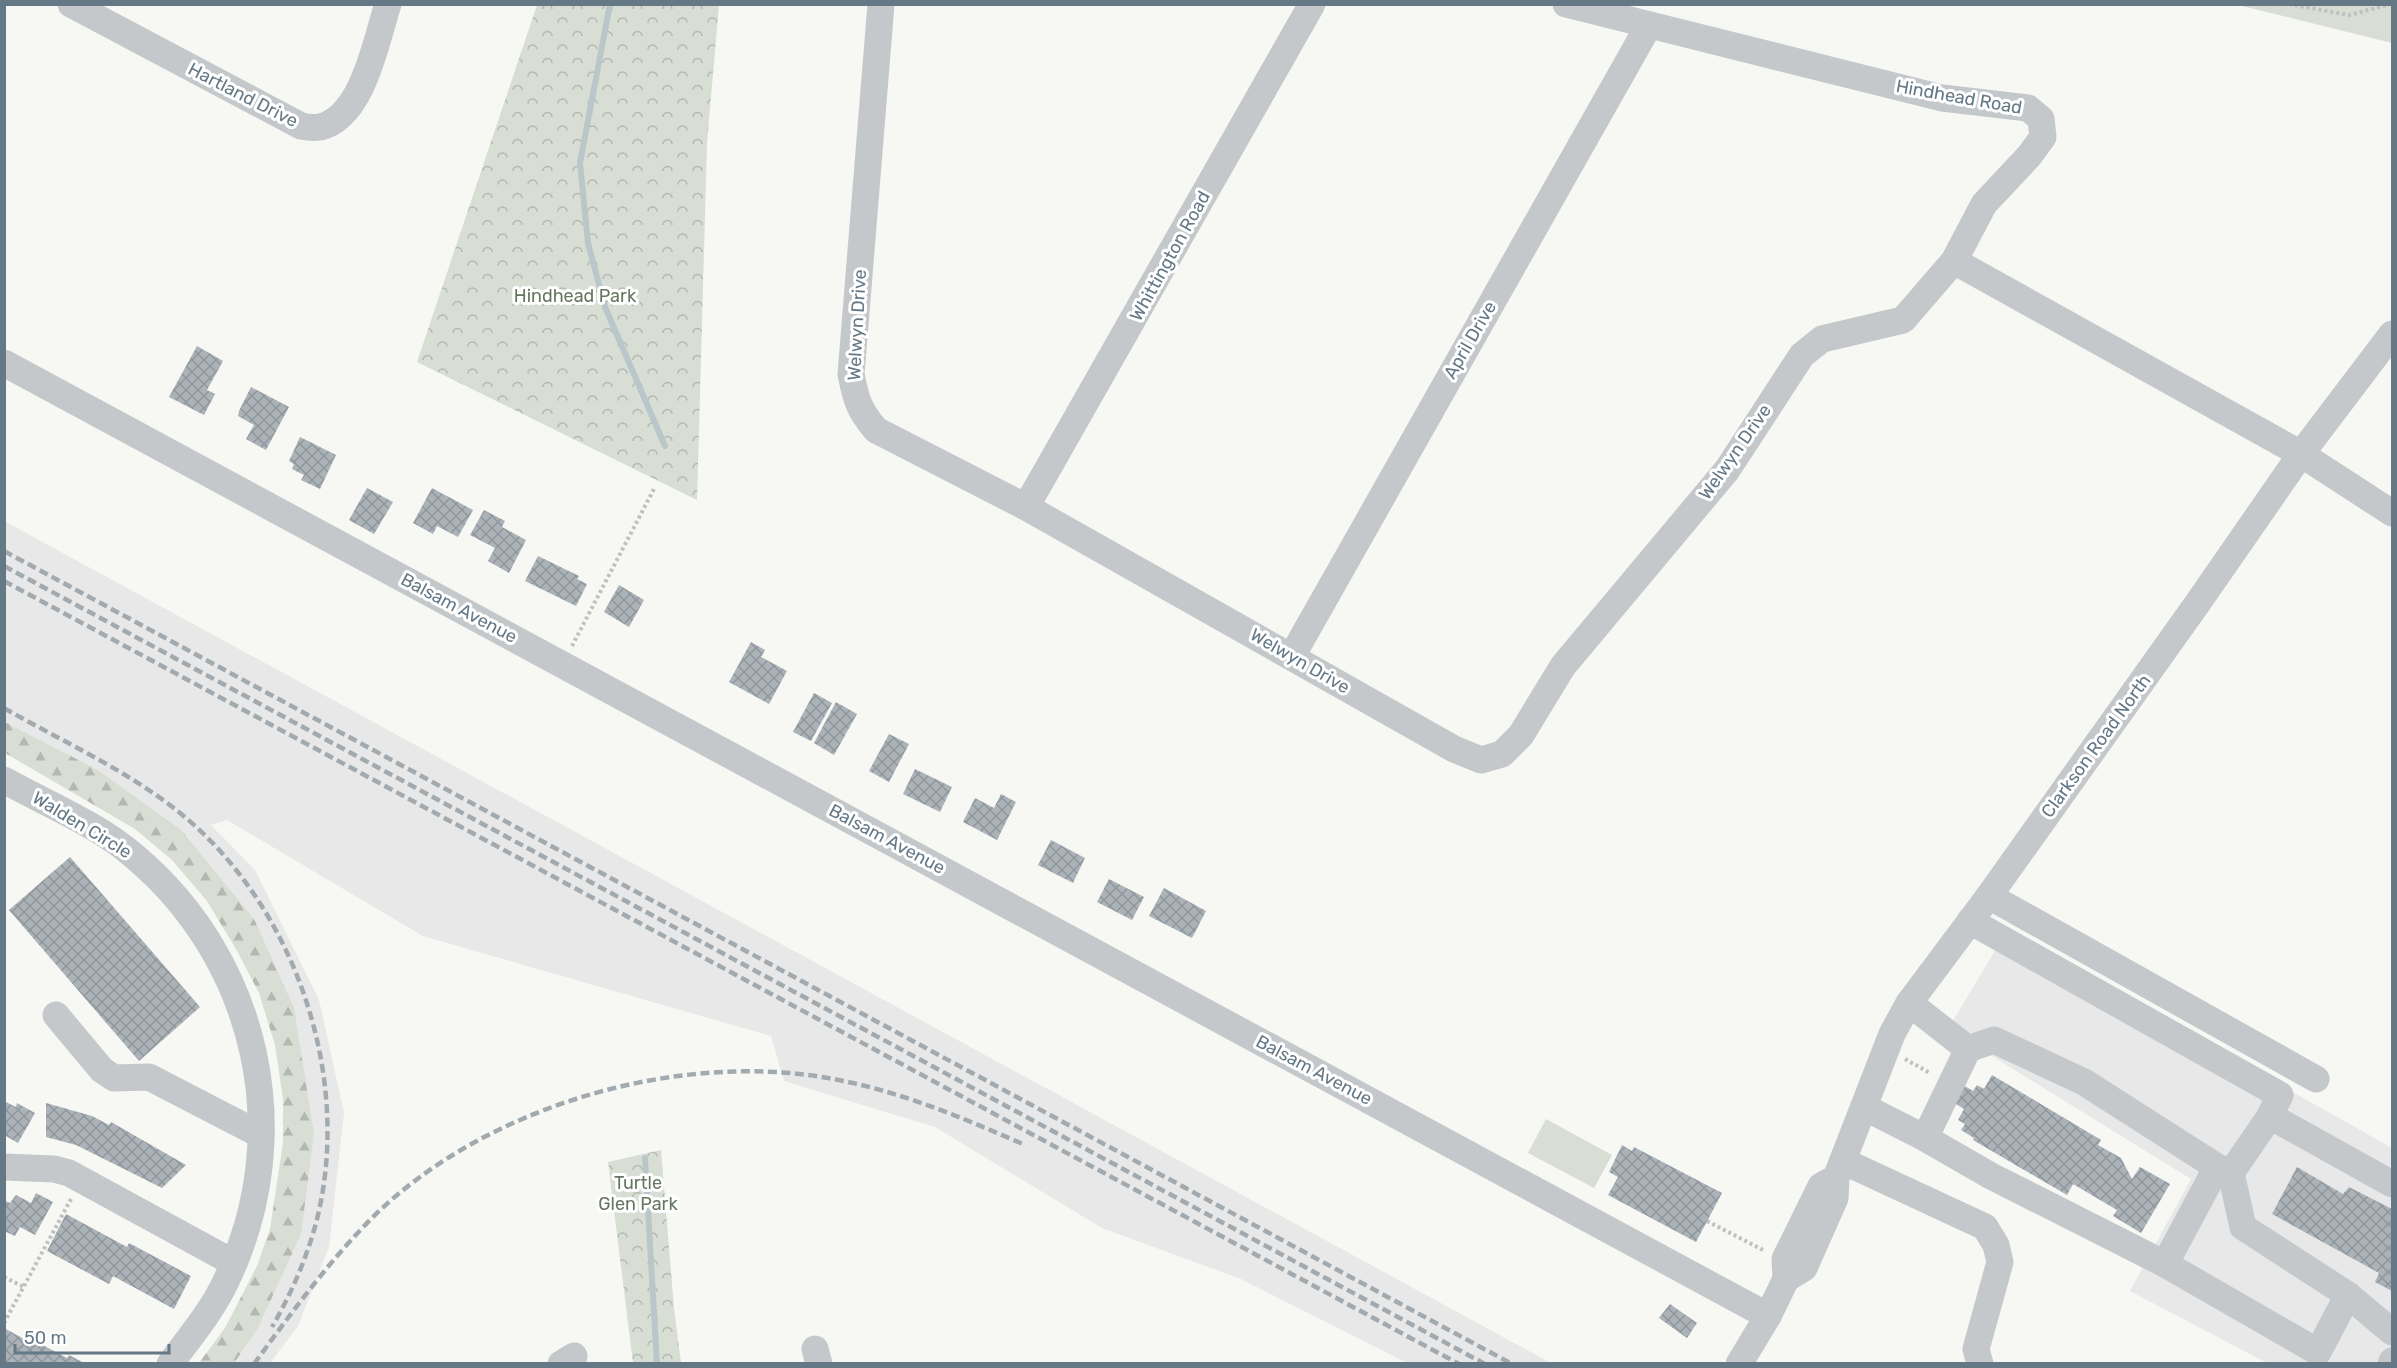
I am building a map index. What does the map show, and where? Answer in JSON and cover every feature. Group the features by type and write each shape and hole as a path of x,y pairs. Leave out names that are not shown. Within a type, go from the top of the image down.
{"street":[{"name":"Hartland Drive","path":"71,4 301,126 320,127 340,117 353,102 388,4"},
{"name":"Welwyn Drive","path":"880,4 851,374 856,402 876,430 1026,507 1454,749 1481,760 1502,754 1521,735 1563,666 1727,470 1802,355 1822,339 1903,320 1954,261"},
{"name":"Whittington Road","path":"1026,507 1312,4"},
{"name":"Hindhead Road","path":"1566,4 1942,98 2028,108 2041,119 2043,137 2029,156 1984,204 1954,261"},
{"name":"April Drive","path":"1292,656 1649,24"},
{"path":"1954,261 2301,454 2392,513"},
{"name":"Clarkson Road North","path":"1739,1364 1768,1316 1786,1280 1785,1259 1821,1186 1839,1169 1892,1034 1909,1003 1989,896 2301,454 2392,334"},
{"name":"Balsam Avenue","path":"4,363 1768,1316"},
{"name":"Walden Circle","path":"4,780 117,843 151,872 189,912 229,979 248,1029 259,1078 261,1135 253,1202 234,1263 210,1309 170,1364"},
{"path":"1989,896 2316,1079"},
{"path":"1970,921 2280,1095 2270,1116 2224,1170 2165,1264"},
{"path":"1909,1003 1968,1049"},
{"path":"56,1015 102,1071 109,1076 121,1079 149,1077 261,1135"},
{"path":"1925,1138 1949,1084 1968,1049 1994,1040 2084,1082 2224,1170 2243,1227 2348,1295 2392,1332"},
{"path":"1864,1107 1925,1138 1990,1176 2165,1264 2318,1352 2348,1295"},
{"path":"2270,1116 2392,1184"},
{"path":"4,1167 54,1169 81,1180 234,1263"},
{"path":"1839,1169 1984,1227 1996,1245 2001,1262 1976,1349 1980,1364"}],"path":[{"path":"2289,4 2349,15 2391,4"},
{"path":"563,664 655,487"},
{"path":"1886,1049 1949,1084"},
{"path":"4,1323 81,1180"},
{"path":"1707,1221 1767,1251"},
{"path":"4,1277 24,1287"}],"shaded area":[{"path":"4,521 1551,1363 1407,1363 1241,1279 1102,1228 935,1127 784,1081 771,1036 423,936 227,820 211,825 255,870 319,1000 344,1113 329,1247 298,1326 270,1363 234,1363 257,1330 314,1134 254,919 98,770 5,722"},
{"path":"2007,931 2392,1148 2392,1363 2267,1363 2130,1291 2191,1179 1948,1029"}],"green space":[{"name":"Hindhead Park","path":"537,5 719,5 707,143 697,500 417,362"},
{"path":"2238,5 2392,5 2392,43"},
{"path":"5,722 98,770 181,830 254,919 294,1008 314,1134 301,1234 257,1330 234,1363 199,1363 225,1328 257,1266 270,1229 283,1143 283,1099 275,1045 259,993 207,901 172,860 135,829 5,753"},
{"path":"1546,1119 1612,1155 1594,1188 1528,1153"},
{"name":"Turtle Glen Park","path":"661,1150 674,1308 681,1363 633,1363 608,1162"}],"building":[{"path":"197,346 223,361 207,390 215,394 204,415 169,397"},
{"path":"251,387 289,407 266,450 246,439 254,425 238,416"},
{"path":"300,437 336,455 320,489 301,480 304,475 292,469 294,464 289,461"},
{"path":"367,488 393,502 374,534 349,520"},
{"path":"432,488 473,510 458,537 437,526 433,534 413,523"},
{"path":"484,510 505,521 502,527 526,540 509,573 488,561 495,548 470,535"},
{"path":"538,556 579,576 577,579 587,584 576,606 525,581"},
{"path":"619,585 644,600 629,627 604,612"},
{"path":"751,642 765,650 761,657 787,671 769,704 729,682"},
{"path":"814,693 832,703 811,741 793,732"},
{"path":"836,702 857,714 834,755 814,743"},
{"path":"889,734 909,744 889,782 869,771"},
{"path":"915,769 952,787 940,812 903,794"},
{"path":"1001,794 1016,802 997,840 963,822 975,798 994,808"},
{"path":"1051,840 1085,858 1073,883 1038,865"},
{"path":"70,857 200,1007 139,1061 9,910"},
{"path":"1109,879 1144,897 1132,920 1097,902"},
{"path":"1164,888 1206,911 1192,938 1149,916"},
{"path":"1992,1075 2101,1140 2098,1145 2121,1158 2132,1179 2140,1167 2170,1184 2141,1233 2113,1216 2117,1210 2073,1184 2067,1195 1973,1140 1974,1138 1961,1130 1965,1124 1958,1120 1964,1109 1948,1099 1958,1082 1973,1091 1977,1085 1984,1089"},
{"path":"4,1101 16,1107 17,1103 35,1113 18,1143 4,1135"},
{"path":"46,1103 92,1116 109,1125 111,1122 186,1165 162,1188 76,1145 46,1137"},
{"path":"1622,1145 1632,1151 1634,1147 1722,1193 1696,1242 1608,1195 1618,1177 1609,1172"},
{"path":"2297,1167 2343,1194 2349,1187 2392,1209 2392,1291 2375,1282 2379,1273 2272,1214"},
{"path":"36,1193 53,1202 35,1235 20,1227 15,1236 4,1231 4,1200 10,1203 16,1195 31,1203"},
{"path":"66,1214 127,1247 129,1243 191,1276 174,1309 113,1276 109,1284 47,1251"},
{"path":"1670,1304 1697,1323 1687,1338 1659,1318"},
{"path":"4,1328 35,1345 37,1342 67,1358 69,1355 86,1364 4,1364"}],"waterway":[{"path":"610,4 580,163 588,243 605,307 665,446"},
{"path":"645,1158 657,1364"}],"railway":[{"path":"4,551 1512,1364"},
{"path":"4,566 1485,1364"},
{"path":"4,581 1459,1364"},
{"path":"4,708 117,770 180,813 220,851 255,896 284,945 305,998 320,1054 327,1111 326,1168 316,1223 308,1250 292,1289 272,1327"},
{"path":"254,1364 326,1269 374,1216 419,1178 470,1145 526,1117 585,1096 646,1081 708,1073 769,1072 828,1078 904,1097 1025,1145"}]}
